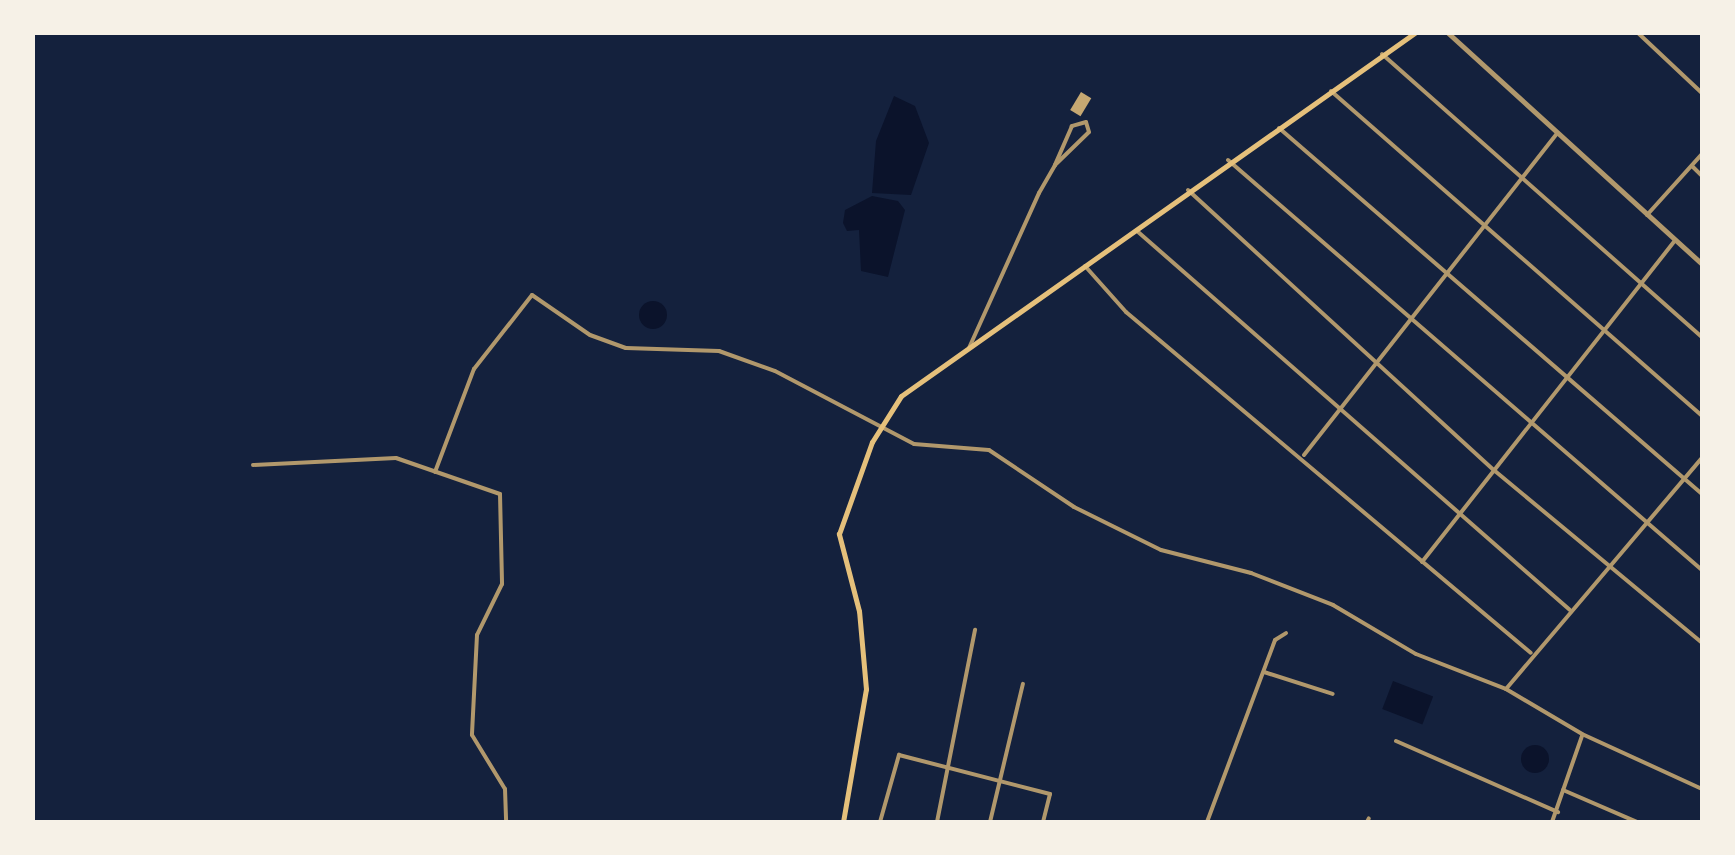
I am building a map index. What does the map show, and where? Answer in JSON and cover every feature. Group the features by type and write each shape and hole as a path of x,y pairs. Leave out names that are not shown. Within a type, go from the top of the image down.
{"main road":[{"path":"843,822 866,688 859,611 839,534 882,425 901,396 1228,160 1416,32"}],"street":[{"path":"1447,32 1702,264"},
{"path":"1637,32 1702,92"},
{"path":"1382,54 1702,337"},
{"path":"1330,91 1702,416"},
{"path":"967,352 1005,258 1072,126 1086,122 1089,132 1055,165"},
{"path":"1278,127 1702,494"},
{"path":"1304,456 1482,221 1557,132"},
{"path":"1647,214 1702,154"},
{"path":"1228,160 1702,570"},
{"path":"1693,167 1702,176"},
{"path":"1188,190 1495,471 1702,642"},
{"path":"1134,229 1336,410 1570,610"},
{"path":"1422,562 1495,471 1563,376 1676,241"},
{"path":"1085,266 1126,312 1304,456 1531,653"},
{"path":"434,472 474,369 532,295 590,335 626,348 719,351 775,370 914,444 988,450 1074,507 1162,550 1251,573 1333,605 1416,654 1506,689 1582,734 1702,789"},
{"path":"254,465 371,456 500,494 502,584 478,625 472,735 505,789 506,822"},
{"path":"1506,689 1531,653 1702,458"},
{"path":"937,822 975,630"},
{"path":"1207,822 1276,640 1286,634"},
{"path":"1264,672 1333,694"},
{"path":"990,822 1023,684"},
{"path":"1552,822 1582,734"},
{"path":"1396,741 1558,812"},
{"path":"880,822 898,755 1050,794 1043,822"},
{"path":"1563,790 1636,822"}],"water":[{"path":"894,96 915,106 929,143 911,195 872,193 876,141"},
{"path":"872,196 898,201 905,210 888,277 861,271 859,230 847,231 843,223 845,210"},
{"path":"653,301 663,305 667,315 663,325 653,329 643,325 639,315 643,305"},
{"path":"1393,681 1433,696 1422,724 1382,709"},
{"path":"1535,745 1545,749 1549,759 1545,769 1535,773 1525,769 1521,759 1525,749"}],"building":[{"path":"1081,92 1091,98 1080,116 1070,110"}]}
